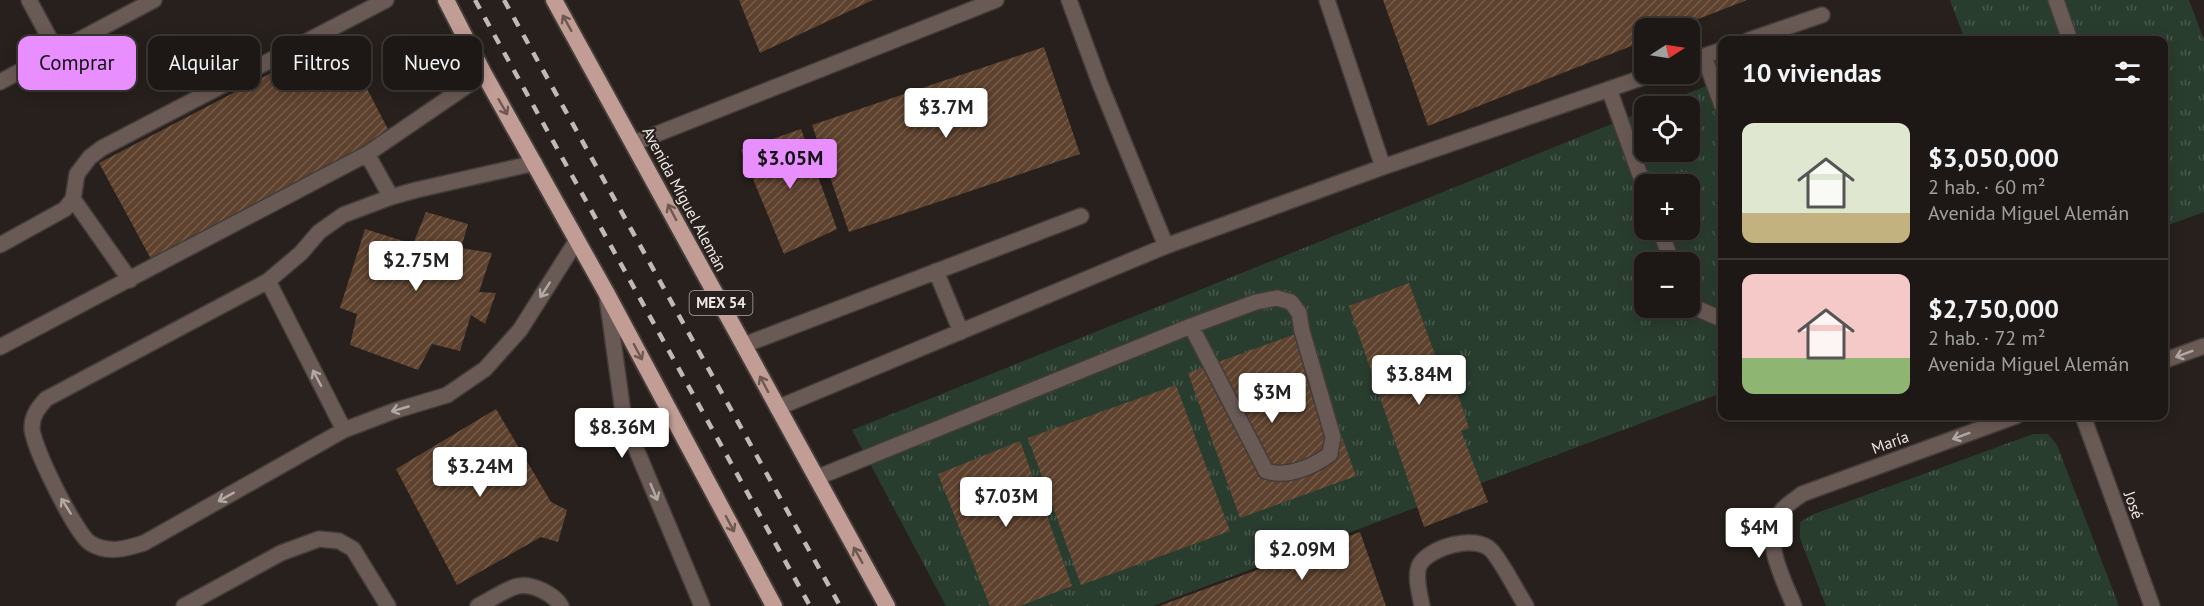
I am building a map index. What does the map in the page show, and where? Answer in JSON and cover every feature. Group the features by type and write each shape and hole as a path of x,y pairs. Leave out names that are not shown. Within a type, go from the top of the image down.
{"highway":[{"path":"446,0 484,74 607,294 774,606"},
{"name":"Avenida Miguel Alemán","path":"554,0 886,606"}],"street":[{"path":"29,0 48,36"},
{"path":"87,36 154,0"},
{"path":"0,245 65,209 73,199 77,174 90,157 102,148 386,0"},
{"path":"634,143 957,7 996,0"},
{"path":"1069,0 1100,84 1166,246"},
{"path":"1327,0 1383,166"},
{"path":"2056,0 2069,36"},
{"path":"1761,36 1822,15"},
{"path":"1700,57 1718,51"},
{"path":"1700,65 1718,99"},
{"path":"0,82 18,73"},
{"path":"0,347 368,154 484,74"},
{"path":"777,408 1166,246 1383,166 1634,80"},
{"path":"1609,88 1640,174"},
{"path":"368,154 391,197"},
{"path":"535,164 391,197 343,215 319,232 301,253 268,281 46,399 36,411 32,426 33,439 58,494 88,542 103,548 120,550 144,543 344,430 394,411 447,395 485,369 520,330 577,240"},
{"path":"73,199 130,280"},
{"path":"744,345 1081,216"},
{"path":"936,271 961,332"},
{"path":"268,281 344,430"},
{"path":"607,294 624,420 702,606"},
{"path":"816,478 1191,326 1256,302 1277,298 1291,302 1299,313 1302,331 1333,436 1330,454 1315,465 1274,474 1266,471 1191,326"},
{"path":"1700,310 1718,318"},
{"path":"2168,360 2204,346"},
{"name":"María","path":"1794,606 1776,559 1772,534 1781,511 1802,494 2005,420"},
{"name":"José","path":"2084,420 2152,606"},
{"path":"184,606 281,554 319,539 339,541 352,549 388,606"},
{"path":"1422,606 1418,578 1419,565 1430,555 1462,542 1478,542 1491,550 1526,606"},
{"path":"485,605 518,586 539,589 558,601 561,606"}],"green space":[{"path":"1950,0 2189,0 2204,40 2204,212 2168,225 2168,36 1964,36"},
{"path":"1718,82 1718,394 1153,606 946,606 852,430 1634,115 1634,162 1700,162 1700,96 1681,96"},
{"path":"2033,434 2048,434 2057,445 2119,606 1826,606 1800,538 1800,522 1814,514"}],"building":[{"path":"739,0 873,0 760,53"},
{"path":"1383,0 1747,0 1700,18 1634,18 1634,45 1428,126"},
{"path":"1044,47 1080,154 849,232 812,125"},
{"path":"272,73 272,90 368,90 390,133 151,259 99,163 239,90 260,90 260,79"},
{"path":"801,129 837,229 784,254 741,150"},
{"path":"426,212 468,224 461,248 492,253 479,292 496,293 485,324 471,315 460,351 432,344 418,370 350,345 357,314 340,308 365,229 413,244"},
{"path":"1409,283 1448,391 1456,389 1469,428 1461,431 1488,502 1424,527 1349,306"},
{"path":"1304,331 1356,476 1240,518 1188,373"},
{"path":"1176,385 1230,531 1081,585 1028,438"},
{"path":"496,409 551,502 567,510 558,542 541,537 457,585 396,469"},
{"path":"1020,441 1072,586 1020,606 990,606 938,474"},
{"path":"1360,532 1386,606 1159,606"}],"railway":[{"path":"475,0 810,606"},
{"path":"504,0 840,606"}]}
